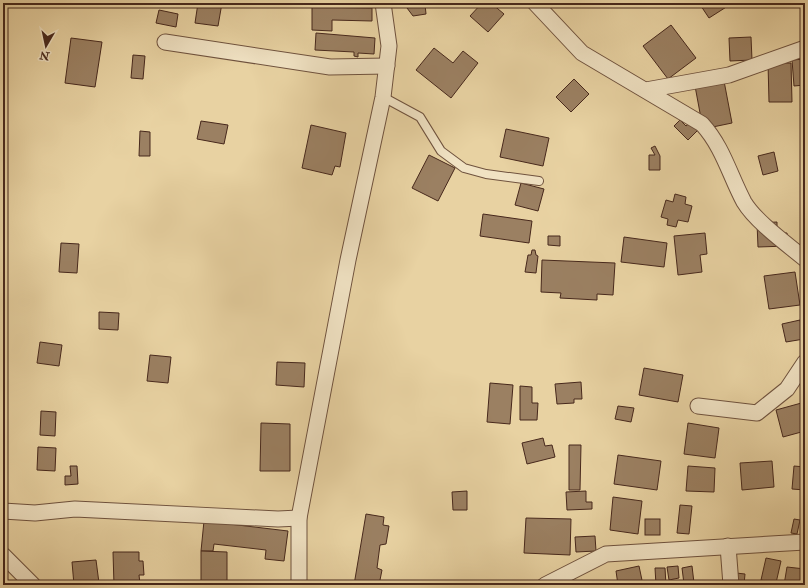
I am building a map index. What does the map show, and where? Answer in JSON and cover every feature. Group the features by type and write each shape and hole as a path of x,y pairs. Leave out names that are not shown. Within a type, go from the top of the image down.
{"street":[{"path":"299,585 299,518 348,260 383,97 387,66 388,28 383,3"},
{"path":"535,3 582,53 702,124 714,136 720,147 745,204 767,228 805,259"},
{"path":"165,42 330,67 387,66"},
{"path":"646,90 729,75 805,48"},
{"path":"698,406 757,413 787,389 805,362"},
{"path":"3,512 35,513 75,509 278,520 299,518"},
{"path":"545,585 606,554 805,542"},
{"path":"728,546 731,585"},
{"path":"3,555 33,585"}],"lane":[{"path":"383,97 420,117 441,151 464,168 486,174 539,181"}],"building":[{"path":"158,3 185,3 185,6 158,5"},
{"path":"198,3 222,3 218,26 195,23"},
{"path":"482,3 491,3 504,14 488,32 470,16"},
{"path":"699,3 731,3 731,4 709,18"},
{"path":"425,4 426,14 413,16 407,8"},
{"path":"312,7 372,8 372,21 332,20 332,31 312,30"},
{"path":"159,10 178,14 176,27 156,23"},
{"path":"671,25 696,58 668,79 643,46"},
{"path":"316,33 375,38 374,54 358,53 358,57 354,56 354,52 315,50"},
{"path":"751,37 752,60 730,61 729,38"},
{"path":"71,38 102,42 95,87 65,83"},
{"path":"434,48 453,63 463,51 478,63 451,98 416,70"},
{"path":"133,55 145,56 143,79 131,78"},
{"path":"805,59 805,85 794,86 792,60"},
{"path":"768,63 791,63 792,102 769,102"},
{"path":"574,79 589,94 571,112 556,97"},
{"path":"724,81 732,123 703,129 695,86"},
{"path":"680,120 686,126 692,121 700,128 688,140 674,126"},
{"path":"201,121 228,125 224,144 197,139"},
{"path":"311,125 346,133 340,167 335,166 332,175 302,168"},
{"path":"506,129 549,138 543,166 500,157"},
{"path":"140,131 150,132 150,156 139,156"},
{"path":"655,146 660,156 660,170 649,170 649,155 655,155 651,148"},
{"path":"774,152 778,171 763,175 758,156"},
{"path":"429,155 455,168 438,201 412,188"},
{"path":"521,183 544,189 538,211 515,205"},
{"path":"675,194 686,197 685,204 692,206 688,222 678,220 676,227 667,225 668,219 661,217 666,200 673,202"},
{"path":"483,214 532,221 529,243 480,236"},
{"path":"777,222 777,233 787,233 788,246 758,247 757,223"},
{"path":"705,233 707,254 700,255 702,272 678,275 674,236"},
{"path":"548,236 560,236 560,246 548,245"},
{"path":"624,237 667,243 664,267 621,262"},
{"path":"61,243 79,244 77,273 59,272"},
{"path":"532,250 535,250 536,255 538,256 536,273 525,272 528,255 531,255"},
{"path":"542,260 615,263 613,295 597,294 597,300 560,298 561,293 541,292"},
{"path":"795,272 800,305 769,309 764,276"},
{"path":"99,312 119,313 118,330 99,329"},
{"path":"800,320 804,339 786,342 782,324"},
{"path":"40,342 62,345 59,366 37,363"},
{"path":"150,355 171,357 168,383 147,381"},
{"path":"277,362 305,363 304,387 276,385"},
{"path":"644,368 683,375 678,402 639,395"},
{"path":"581,382 582,399 574,399 574,403 557,404 555,384"},
{"path":"490,383 513,385 510,424 487,422"},
{"path":"520,386 532,387 532,403 538,403 537,420 520,420"},
{"path":"805,402 805,431 783,437 776,410"},
{"path":"618,406 634,408 631,422 615,419"},
{"path":"41,411 56,412 55,436 40,435"},
{"path":"261,423 290,424 290,471 260,471"},
{"path":"688,423 719,428 715,458 684,454"},
{"path":"543,438 545,446 552,445 555,457 527,464 522,443"},
{"path":"569,445 581,445 580,490 569,490"},
{"path":"38,447 56,448 55,471 37,470"},
{"path":"618,455 661,461 657,490 614,484"},
{"path":"772,461 774,487 742,490 740,463"},
{"path":"70,466 77,466 78,484 65,485 65,476 71,476"},
{"path":"688,466 715,468 714,492 686,491"},
{"path":"794,466 805,467 805,490 792,489"},
{"path":"467,491 467,510 453,510 452,492"},
{"path":"586,491 586,502 592,502 592,509 567,510 566,492"},
{"path":"613,497 642,501 638,534 610,530"},
{"path":"680,505 692,506 689,534 677,533"},
{"path":"366,514 384,517 383,525 389,526 386,544 380,545 377,568 382,570 379,585 354,585"},
{"path":"526,518 571,519 570,555 524,553"},
{"path":"645,519 660,519 660,535 645,535"},
{"path":"794,519 800,520 797,534 791,533"},
{"path":"204,521 288,531 284,561 265,559 266,550 214,544 213,551 201,551"},
{"path":"595,536 596,551 576,552 575,537"},
{"path":"201,551 227,552 227,585 201,585"},
{"path":"113,552 139,552 139,561 143,561 144,575 139,575 140,584 114,585"},
{"path":"766,558 781,561 776,583 761,580"},
{"path":"96,560 99,583 74,585 72,562"},
{"path":"639,566 643,585 618,585 616,571"},
{"path":"678,566 679,578 669,580 667,567"},
{"path":"692,566 694,583 684,584 682,568"},
{"path":"787,567 805,569 805,585 784,585"},
{"path":"655,568 665,568 666,585 656,585"},
{"path":"736,573 745,574 744,585 735,585"},
{"path":"168,581 191,582 190,585 168,585"}]}
